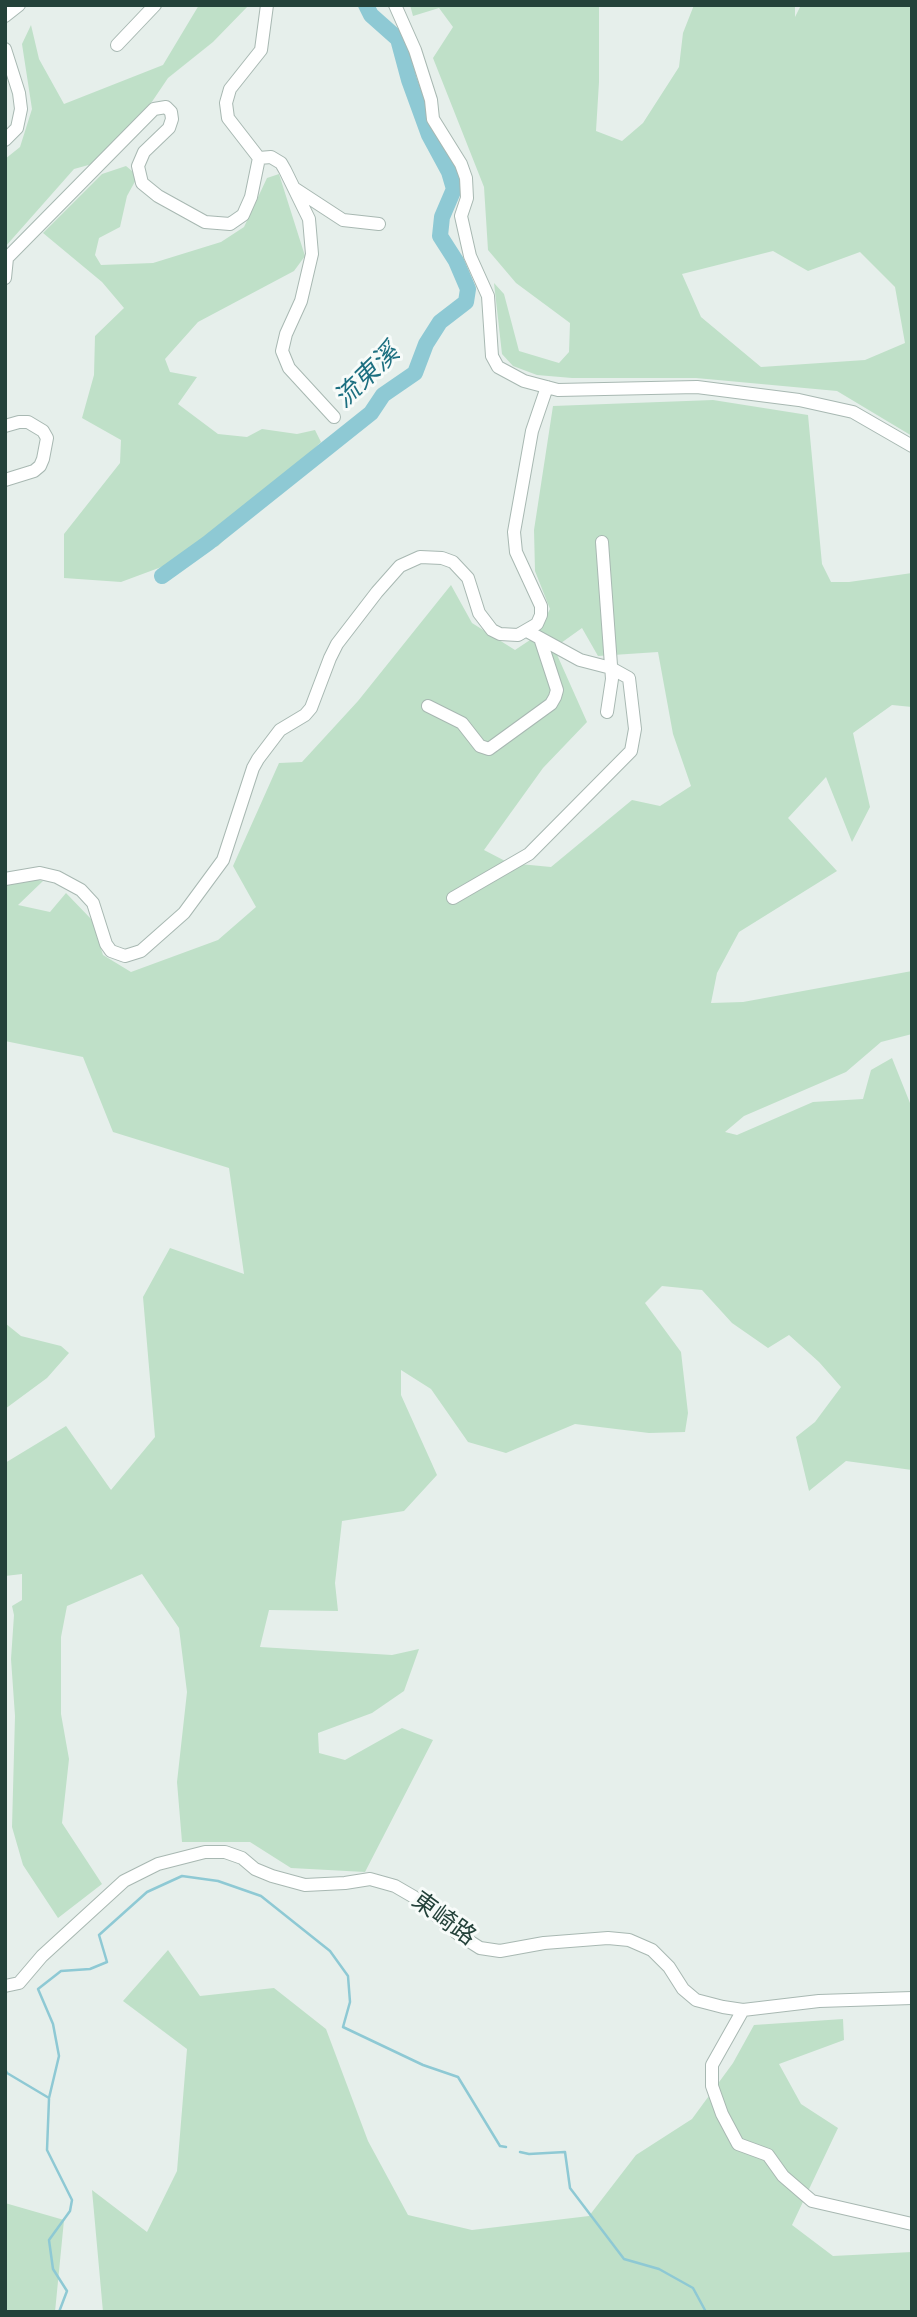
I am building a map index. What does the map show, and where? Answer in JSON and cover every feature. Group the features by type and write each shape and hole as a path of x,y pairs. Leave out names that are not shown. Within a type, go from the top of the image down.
{"street":[{"path":"5,16 19,5"},
{"path":"117,45 155,5"},
{"path":"5,278 8,258 154,109 159,107 166,107 172,119 169,128 145,152 138,166 142,183 158,196 205,222 230,224 243,215 251,197 259,158 228,118 226,103 230,89 261,50 267,5"},
{"path":"395,5 415,50 431,100 433,120 467,178 467,198 461,216 470,256 488,296 492,356 498,367 524,380 547,387 577,390 697,387 799,400 853,412 912,446"},
{"path":"5,49 19,93 21,109 17,128 5,140"},
{"path":"259,158 271,157 281,163 309,219 312,254 301,301 286,334 282,351 289,369 334,416"},
{"path":"294,188 343,220 379,224"},
{"path":"5,879 40,873 57,877 81,890 93,904 106,944 111,951 125,956 141,951 184,913 223,860 258,759 280,730 305,715 311,708 337,644 400,566 420,557 442,558 453,562 467,578 479,613 492,630 509,636 527,631 537,624 541,606 516,552 514,532 532,431 547,387"},
{"path":"5,426 28,422 43,431 47,438 40,466 34,471 5,480"},
{"path":"602,542 611,668 607,712"},
{"path":"453,898 529,854 631,751 635,729 629,678 611,668 580,660 527,631"},
{"path":"428,706 462,723 480,746 489,749 551,704 555,697 557,690 540,638"},
{"name":"東崎路","path":"5,1986 19,1983 41,1956 124,1881 158,1864 205,1853 225,1852 242,1858 255,1869 305,1885 370,1879 396,1886 414,1897 458,1934 481,1948 500,1951 576,1940 629,1940 652,1950 669,1966 683,1989 696,2000 743,2010 819,2001 912,1998"},
{"path":"743,2010 712,2065 712,2086 722,2115 738,2144 768,2155 783,2176 812,2201 912,2224"}],"green space":[{"path":"199,5 249,5 213,42 168,78 114,158 74,169 5,247 5,159 20,147 32,109 22,44 31,25 39,59 64,104 163,65"},
{"path":"410,5 599,5 596,131 622,141 643,123 679,67 683,33 694,5 795,5 795,17 801,5 912,5 912,436 837,391 696,378 572,378 537,375 513,366 502,354 494,283 504,294 519,351 559,363 569,352 570,323 516,283 488,250 484,187 433,58 453,27 439,8 413,16","holes":["773,251 808,271 860,252 895,287 905,343 865,360 761,367 701,317 682,274"]},
{"path":"126,166 138,176 127,196 120,227 99,238 95,255 101,265 153,263 221,242 244,227 267,178 279,174 305,256 294,271 198,322 165,359 170,372 197,377 178,404 218,434 247,437 262,429 297,434 315,430 321,442 218,546 121,582 64,578 64,534 120,463 121,440 82,418 94,375 95,336 124,308 102,282 43,233 102,174"},
{"path":"713,400 808,415 822,564 831,582 912,573 912,707 892,705 853,733 870,807 852,842 826,777 788,818 837,871 739,932 717,973 711,1003 743,1002 912,971 912,1034 881,1042 846,1072 744,1116 725,1132 737,1135 813,1102 863,1099 871,1070 892,1058 910,1103 912,1102 912,1470 846,1461 809,1491 796,1437 815,1422 841,1387 819,1362 789,1335 768,1348 732,1323 702,1290 662,1286 645,1303 681,1352 688,1413 685,1432 649,1433 575,1424 506,1453 468,1442 431,1389 401,1370 401,1395 437,1475 404,1511 342,1521 335,1583 338,1611 269,1610 260,1647 392,1655 419,1649 404,1691 372,1713 318,1733 319,1753 345,1760 402,1728 433,1740 365,1872 291,1868 250,1842 182,1842 177,1782 187,1692 179,1628 142,1574 67,1606 61,1637 61,1714 69,1759 62,1823 102,1884 58,1918 23,1865 12,1827 15,1716 11,1659 14,1615 12,1606 22,1600 22,1574 5,1576 5,1463 66,1426 111,1490 155,1437 143,1297 170,1248 244,1274 229,1168 113,1132 83,1057 5,1041 5,885 33,879 43,881 18,905 50,912 66,893 92,920 103,955 131,972 218,940 256,907 233,866 279,763 302,762 358,701 451,585 472,623 515,650 536,636 550,609 535,571 534,530 553,406","holes":["582,628 598,656 658,652 673,734 691,786 660,806 632,800 551,867 509,863 484,850 543,768 587,722 554,648"]},
{"path":"5,1323 21,1336 61,1346 69,1353 47,1378 5,1409"},
{"path":"168,1950 200,1996 274,1988 326,2029 368,2141 408,2215 472,2230 589,2216 636,2155 692,2119 733,2063 754,2025 843,2019 844,2040 779,2064 801,2104 838,2128 792,2225 833,2256 912,2252 912,2312 103,2312 92,2190 147,2232 177,2171 187,2049 123,2001"},
{"path":"5,2203 64,2220 55,2312 5,2312"}],"waterway":[{"name":"流東溪","path":"162,576 208,543 371,413 383,395 415,373 426,344 440,322 466,302 468,289 456,261 440,236 442,217 454,189 449,172 429,135 409,80 398,39 371,15 366,5"},
{"path":"5,2069 7,2073 49,2098 59,2056 53,2024 38,1989 61,1971 90,1969 107,1962 99,1935 147,1892 182,1876 218,1881 261,1896 330,1951 348,1976 350,2002 343,2027 423,2065 458,2077 500,2146 506,2147"},
{"path":"49,2099 47,2150 72,2200 70,2211 49,2240 53,2269 67,2291 59,2312"},
{"path":"520,2152 565,2152 570,2188 624,2259 659,2269 693,2288 706,2312"}]}
